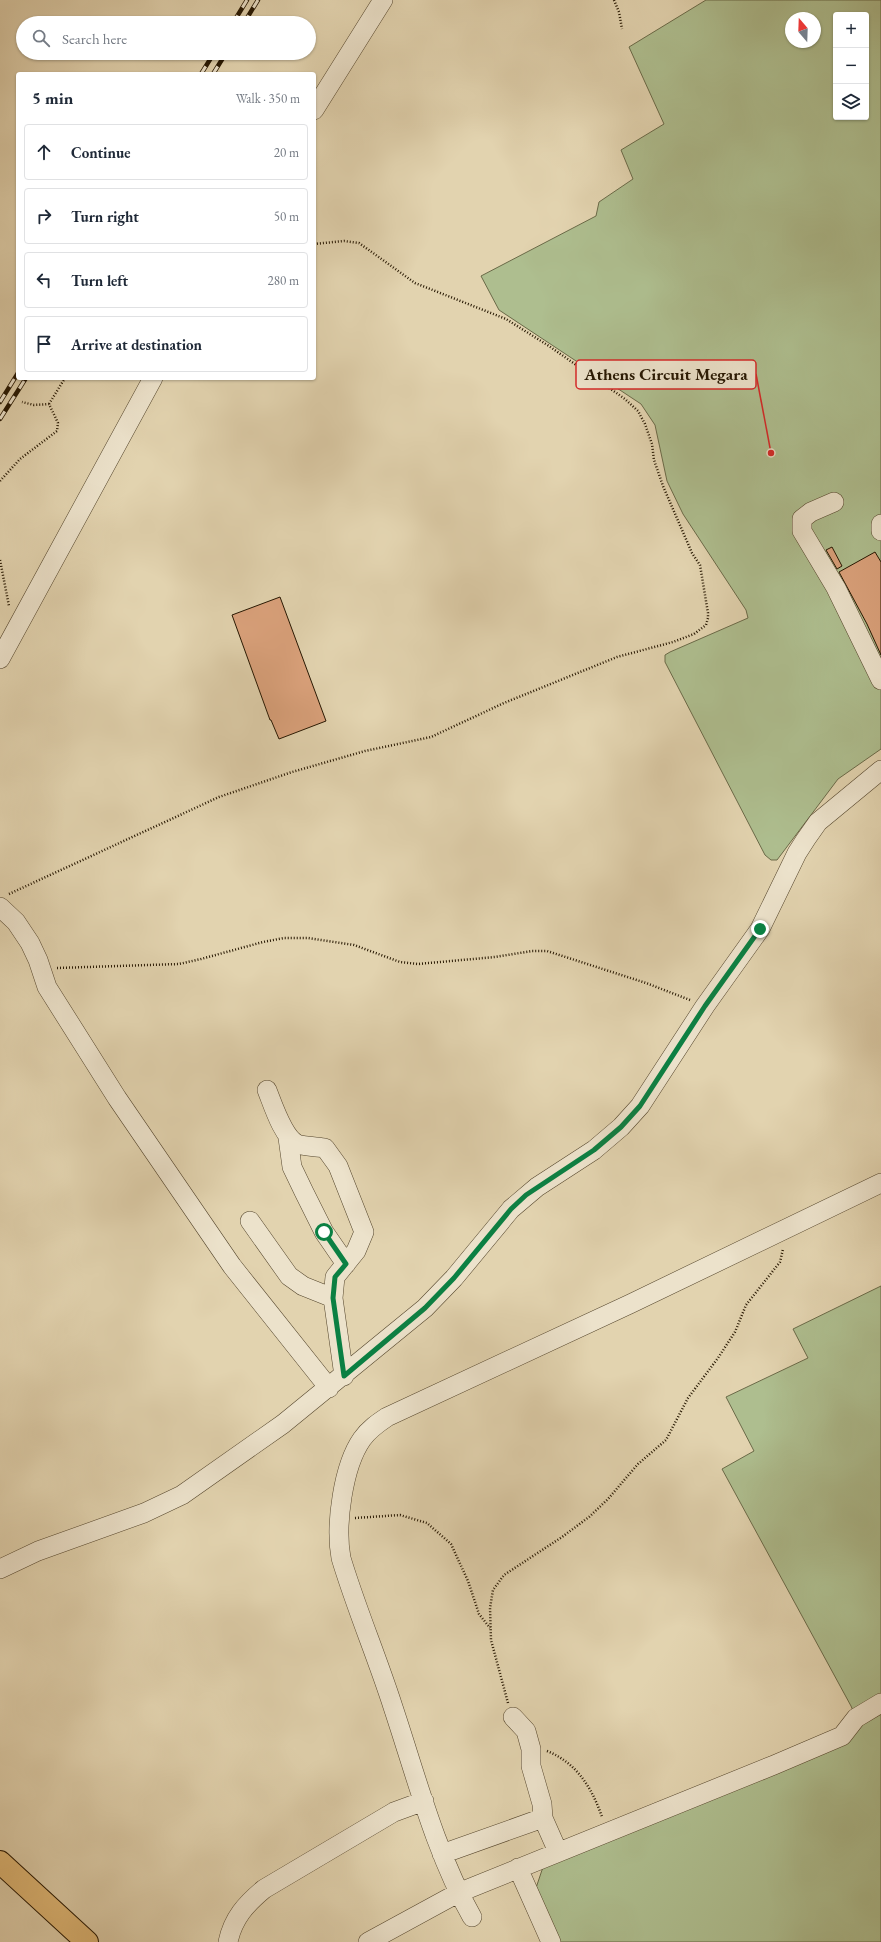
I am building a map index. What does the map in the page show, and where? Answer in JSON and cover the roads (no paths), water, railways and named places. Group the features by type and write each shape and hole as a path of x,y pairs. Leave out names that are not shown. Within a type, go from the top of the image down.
{"main road":[{"path":"0,1862 87,1942"}],"street":[{"path":"316,107 383,0"},
{"path":"0,659 152,380"},
{"path":"834,502 811,512 802,519 802,531 836,588 881,680"},
{"path":"881,524 881,531"},
{"path":"0,1569 38,1551 144,1512 182,1495 283,1424 425,1308 454,1278 511,1209 526,1195 594,1150 621,1127 640,1106 705,1006 760,929 797,853 806,838 818,822 881,770"},
{"path":"2,901 30,943 47,987 85,1051 232,1266 336,1382"},
{"path":"267,1090 288,1138 292,1167 324,1232 346,1264"},
{"path":"288,1138 299,1145 311,1145 325,1148 338,1166 364,1232 356,1251 335,1277 333,1298 336,1382"},
{"path":"472,1918 458,1893 442,1854 374,1650 345,1570 339,1545 340,1518 347,1471 353,1453 362,1438 372,1427 387,1416 622,1308 881,1183"},
{"path":"250,1221 289,1276 303,1286 333,1298"},
{"path":"368,1942 458,1893 842,1736 856,1718 881,1703"},
{"path":"513,1717 526,1731 531,1766 542,1804 543,1818 558,1852"},
{"path":"228,1942 230,1930 245,1905 264,1889 394,1812 424,1801"},
{"path":"442,1854 543,1818"},
{"path":"518,1868 551,1942"}],"railway":[{"path":"237,16 247,0"},
{"path":"248,16 258,0"},
{"path":"202,72 210,60"},
{"path":"214,72 222,60"},
{"path":"0,402 16,376"},
{"path":"0,419 25,380"}],"place":[{"name":"Athens Circuit Megara","path":"771,453"}]}
